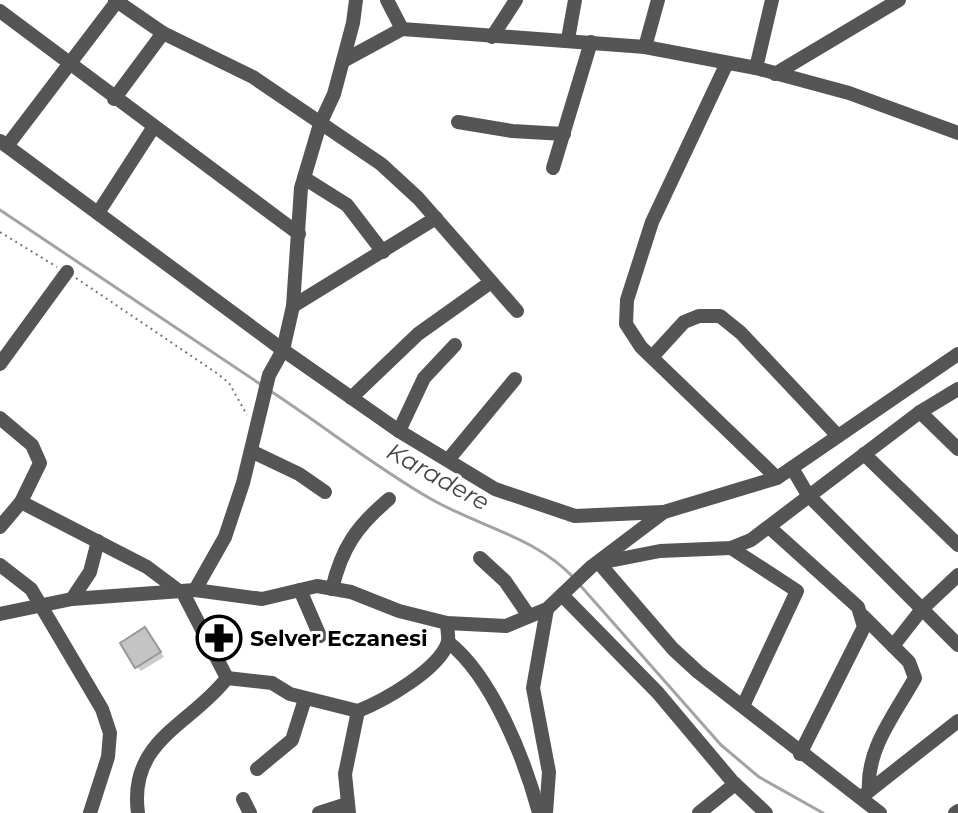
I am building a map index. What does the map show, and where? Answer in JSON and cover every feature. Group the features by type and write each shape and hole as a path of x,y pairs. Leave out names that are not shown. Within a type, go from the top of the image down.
{"street":[{"path":"517,311 436,218 381,164 253,77 163,33 117,0 3,144 283,350 399,431 495,489 575,516 664,512 777,478 958,354"},
{"path":"185,591 225,537 251,451 269,375 283,350 293,306 304,178 320,124 334,94 356,0"},
{"path":"387,0 402,29"},
{"path":"492,37 516,0"},
{"path":"568,39 575,0"},
{"path":"645,47 658,0"},
{"path":"756,68 772,0"},
{"path":"775,74 875,6 899,0"},
{"path":"0,11 299,234"},
{"path":"343,61 361,48 402,29 645,47 756,68 849,93 958,133"},
{"path":"114,99 163,33"},
{"path":"553,168 591,42"},
{"path":"727,63 652,222 627,300 626,324 652,357 777,478"},
{"path":"458,122 564,134"},
{"path":"98,213 153,128"},
{"path":"304,178 347,205 383,252"},
{"path":"293,306 436,218"},
{"path":"0,364 67,272"},
{"path":"351,398 418,334 491,282"},
{"path":"652,357 684,322 706,315 720,316 741,333 838,436"},
{"path":"399,431 424,378 455,345"},
{"path":"448,460 515,379"},
{"path":"595,565 660,551 731,548 751,540 920,412 958,389"},
{"path":"920,412 958,449"},
{"path":"0,418 38,454 40,463 21,502 0,527"},
{"path":"251,451 299,474 325,492"},
{"path":"864,454 958,545"},
{"path":"792,468 808,495 958,645"},
{"path":"332,589 339,557 351,538 389,499"},
{"path":"21,502 147,567 185,591 227,678"},
{"path":"0,614 72,599 185,591 262,599 317,586 447,623 506,626 547,609 595,565 664,512"},
{"path":"769,527 835,584 909,662 915,678 872,755 865,794"},
{"path":"72,599 90,572 98,541"},
{"path":"731,548 797,591 743,706"},
{"path":"480,558 505,581 529,616"},
{"path":"0,565 31,589 102,709 110,733 108,757 90,813"},
{"path":"595,565 673,649 800,754 865,794 880,813"},
{"path":"893,646 922,609 958,575"},
{"path":"300,590 320,636"},
{"path":"565,592 658,693 735,784 766,813"},
{"path":"546,813 549,772 533,688 547,609"},
{"path":"800,754 864,627 863,616"},
{"path":"227,678 272,683 305,699 358,711 412,681 436,660 448,642 447,623"},
{"path":"448,642 463,653 507,728 528,773 539,813"},
{"path":"138,813 139,779 150,752 171,727 208,700 227,678"},
{"path":"257,769 292,740 305,699"},
{"path":"319,813 348,808 345,774 358,711"},
{"path":"865,794 958,721"},
{"path":"699,813 735,784"},
{"path":"243,799 250,813"}],"path":[{"path":"0,232 67,272 218,374 229,383 244,412 258,423"}],"building":[{"path":"145,627 161,652 135,668 120,643"}],"waterway":[{"name":"Karadere","path":"0,210 263,386"},
{"name":"Karadere","path":"269,390 410,487 450,509 524,542 542,552 574,578"},
{"name":"Karadere","path":"579,584 721,745 759,777 823,813"}],"place":[{"name":"Selver Eczanesi","path":"219,638"}]}
